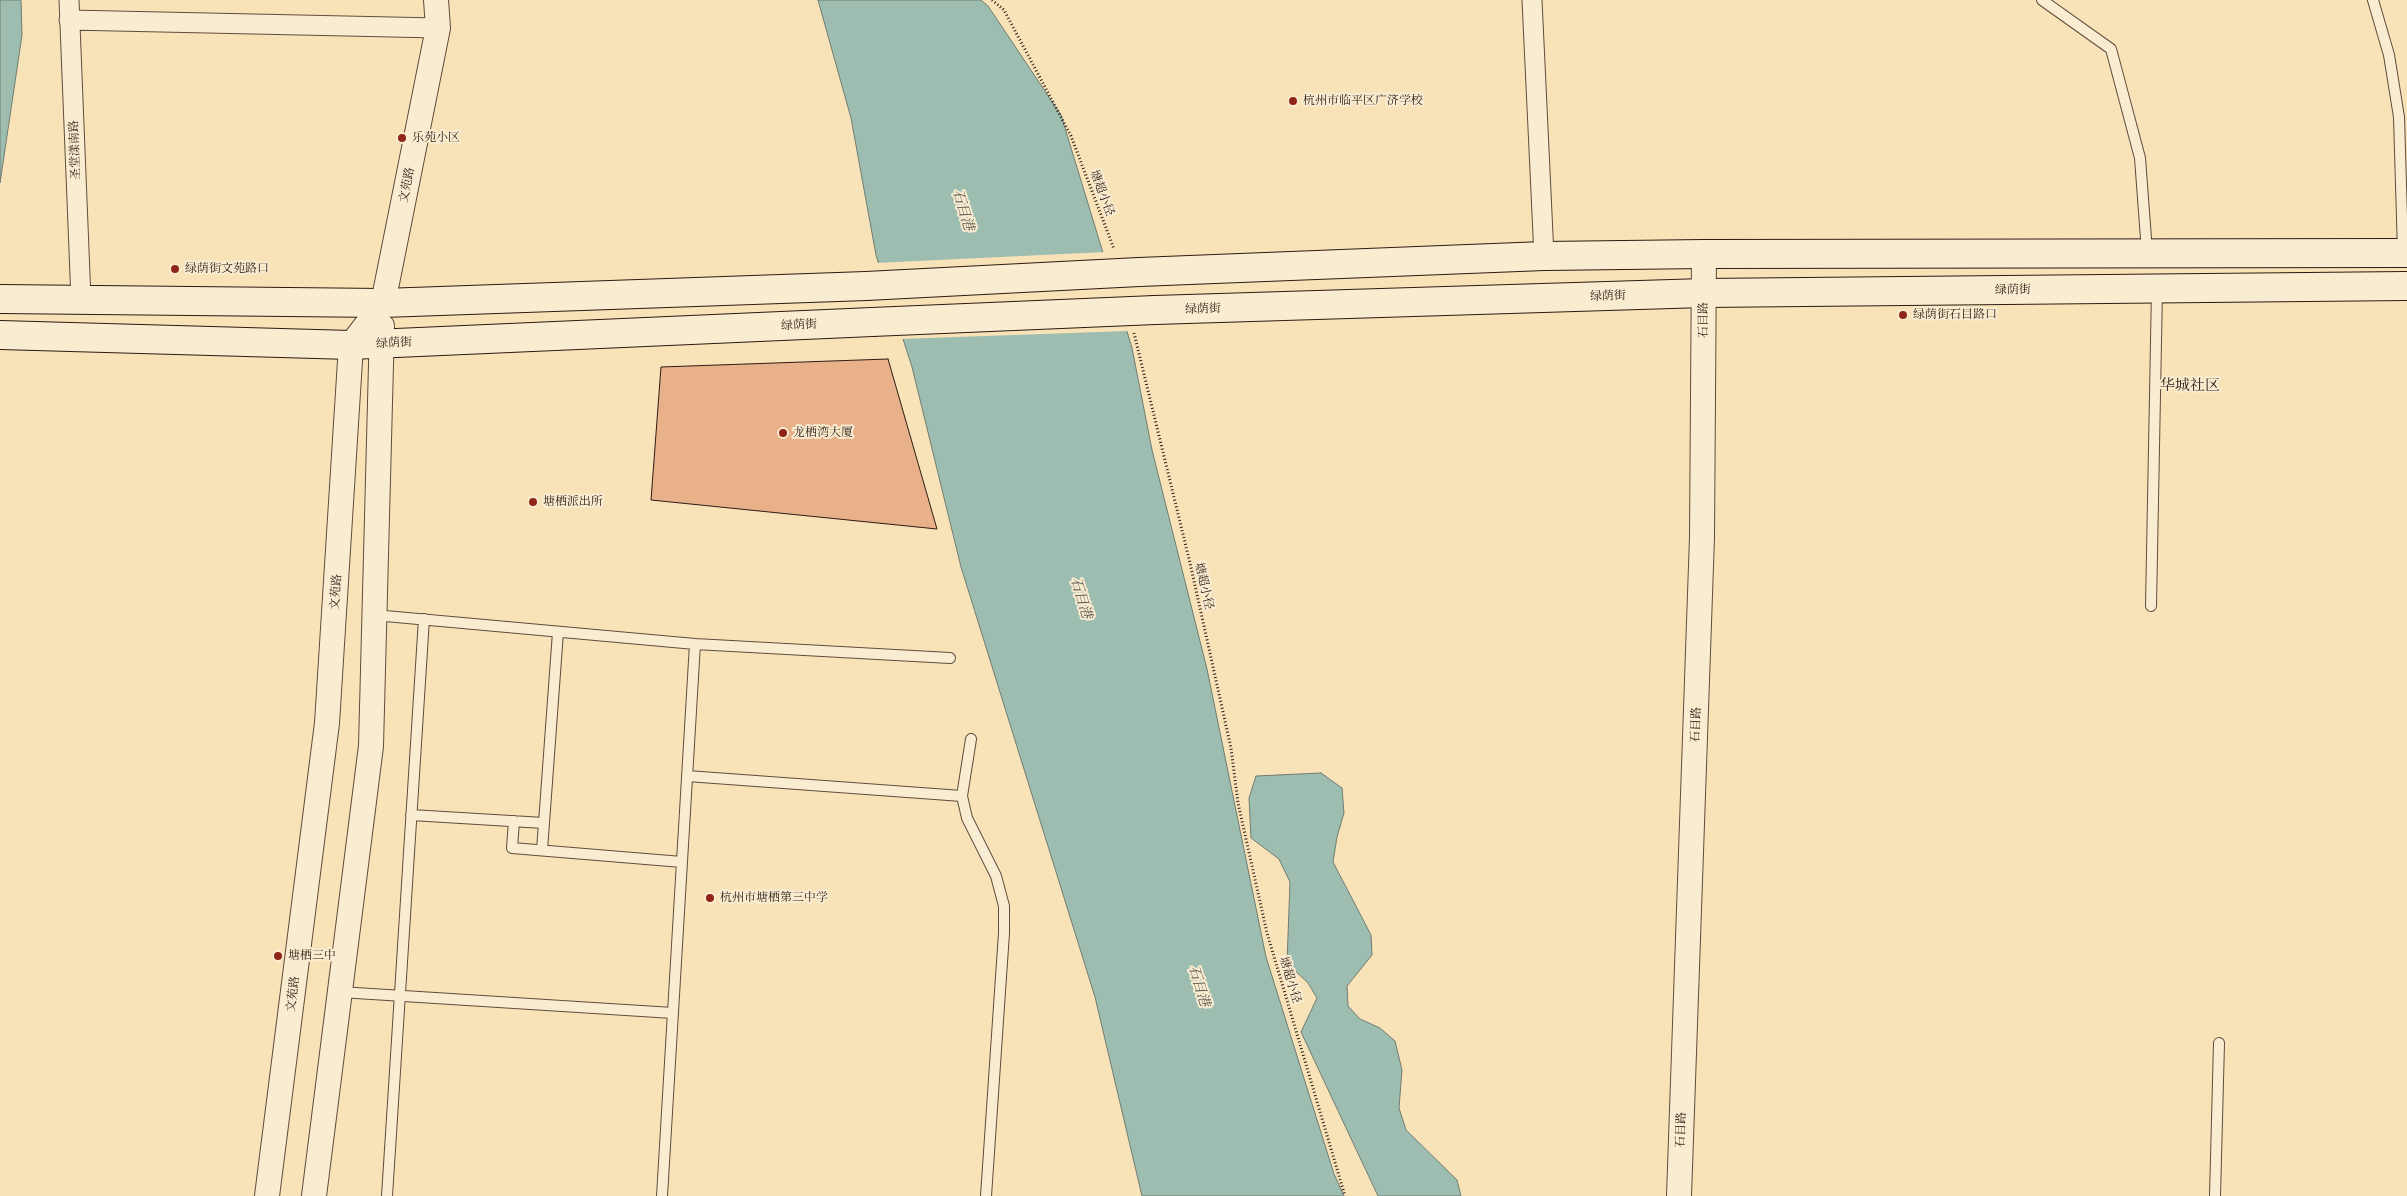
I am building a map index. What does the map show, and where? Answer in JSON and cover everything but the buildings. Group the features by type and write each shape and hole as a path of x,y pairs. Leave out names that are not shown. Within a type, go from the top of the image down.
{"main road":[{"path":"4,299 383,303 866,286 1139,272 1544,256 2405,253"},
{"name":"绿荫街","path":"3,335 352,345 1155,310 1704,293 2407,286"}],"street":[{"name":"圣堂漾南路","path":"69,0 81,300"},
{"name":"文苑路","path":"266,1196 327,723 352,345 383,303 438,28 436,0"},
{"path":"1532,0 1544,256"},
{"path":"69,20 438,28"},
{"name":"石目路","path":"1679,1196 1702,537 1704,254"},
{"path":"314,1196 371,746 383,303"}],"lane":[{"path":"2042,0 2111,49 2140,158 2147,253"},
{"path":"2373,0 2389,55 2399,117 2405,253"},
{"path":"2151,606 2157,288"},
{"path":"374,615 695,644 950,658"},
{"path":"387,1196 424,620"},
{"path":"542,850 558,632"},
{"path":"662,1196 695,644"},
{"path":"971,740 962,796 967,818 996,876 1004,906 1004,933 986,1196"},
{"path":"687,776 962,796"},
{"path":"412,815 544,823"},
{"path":"514,821 512,848 682,862"},
{"path":"340,992 673,1014"},
{"path":"2215,1196 2219,1043"}],"path":[{"name":"塘超小径","path":"992,0 1004,10 1071,136 1114,252"},
{"name":"塘超小径","path":"1134,332 1188,554 1229,738 1238,803 1267,933 1345,1196"}],"water":[{"path":"0,0 21,0 22,35 0,183"},
{"name":"石目港","path":"818,0 981,0 988,6 1061,115 1132,348 1152,450 1207,669 1266,957 1334,1174 1344,1196 1142,1196 1095,997 961,567 912,367 876,255 851,118"},
{"path":"1321,773 1342,788 1344,813 1337,837 1333,862 1371,935 1372,955 1347,986 1348,1006 1360,1019 1380,1028 1395,1041 1402,1070 1399,1108 1406,1130 1457,1180 1461,1196 1378,1196 1301,1032 1317,998 1308,983 1287,963 1290,882 1279,859 1251,838 1249,798 1256,776"}],"pier":[{"path":"1105,252 1128,331 900,339 875,263"}],"place":[{"name":"杭州市临平区广济学校","path":"1293,101"},
{"name":"乐苑小区","path":"402,138"},
{"name":"绿荫街文苑路口","path":"175,269"},
{"name":"绿荫街石目路口","path":"1903,315"},
{"name":"龙栖湾大厦","path":"783,433"},
{"name":"塘栖派出所","path":"533,502"},
{"name":"杭州市塘栖第三中学","path":"710,898"},
{"name":"塘栖三中","path":"278,956"}],"district":[{"name":"华城社区","path":"2190,386"}]}
